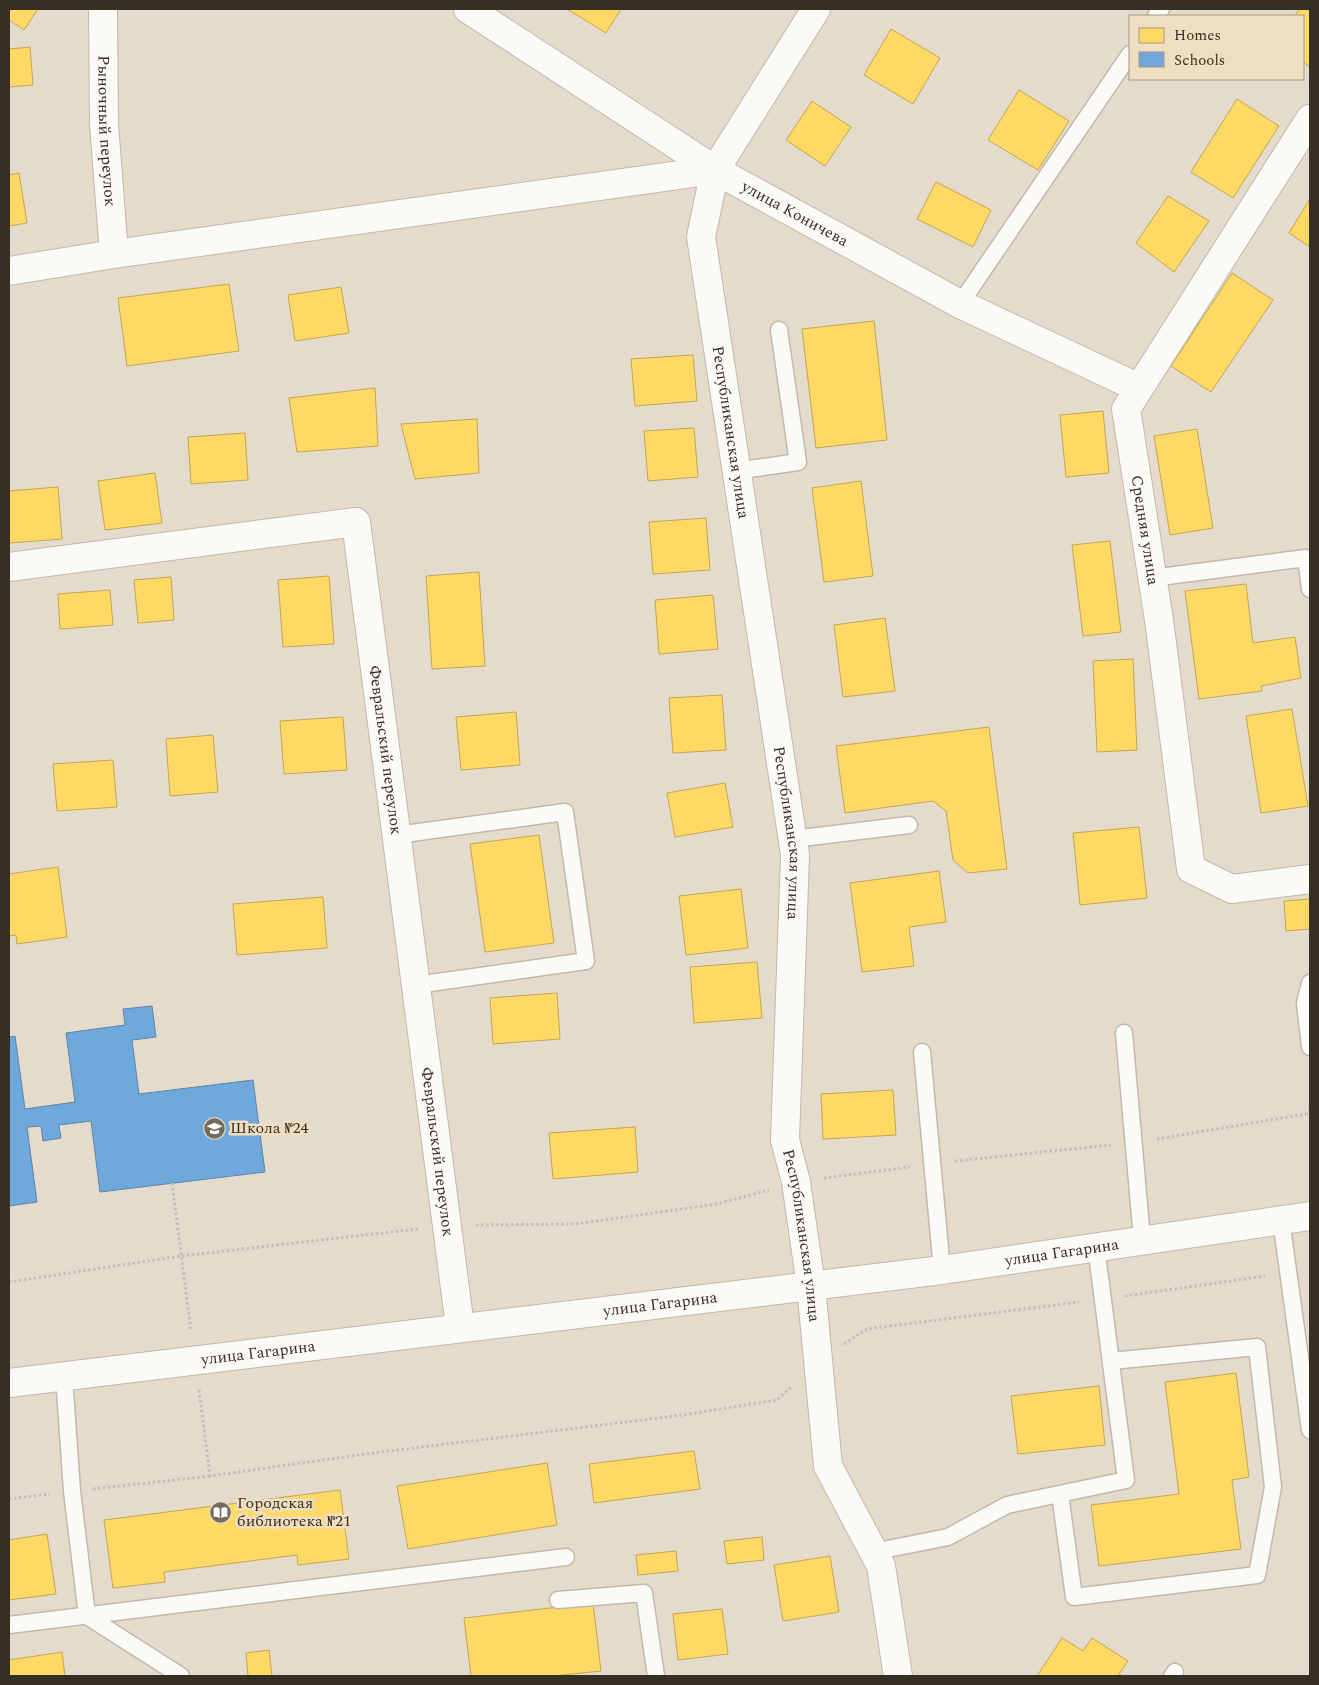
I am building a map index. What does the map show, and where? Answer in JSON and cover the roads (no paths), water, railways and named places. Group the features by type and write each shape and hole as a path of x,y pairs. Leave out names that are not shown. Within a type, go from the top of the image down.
{"street":[{"name":"Рыночный переулок","path":"103,9 104,124 114,254"},
{"name":"улица Коничева","path":"468,9 715,170 960,304 1139,388"},
{"name":"Республиканская улица","path":"816,9 715,170 701,237 795,856 785,1140 796,1182 811,1286 828,1466 881,1566 898,1676"},
{"name":"Средняя улица","path":"1310,119 1126,409 1152,578 1191,869 1232,889 1310,879"},
{"path":"9,271 114,254 715,170"},
{"name":"Февральский переулок","path":"9,567 356,522 460,1327"},
{"name":"улица Гагарина","path":"9,1383 942,1270 1142,1239 1310,1216"}],"lane":[{"path":"960,304 1129,55"},
{"path":"736,471 798,462 779,330"},
{"path":"1152,578 1306,558 1310,589"},
{"path":"397,835 565,812 586,961 416,985"},
{"path":"793,839 908,825"},
{"path":"1310,983 1305,1003 1310,1047"},
{"path":"1124,1032 1142,1239"},
{"path":"922,1052 942,1270"},
{"path":"1281,1220 1310,1430"},
{"path":"874,1552 948,1537 1006,1505 1126,1480 1096,1246"},
{"path":"1060,1494 1074,1597 1256,1574 1273,1487 1257,1347 1111,1361"},
{"path":"64,1376 72,1492 87,1616"},
{"path":"9,1624 566,1557"},
{"path":"558,1600 644,1593 656,1676"},
{"path":"87,1616 182,1676"}],"place":[{"name":"Школа №24","path":"214,1128"},
{"name":"Городская библиотека №21","path":"221,1512"}]}
